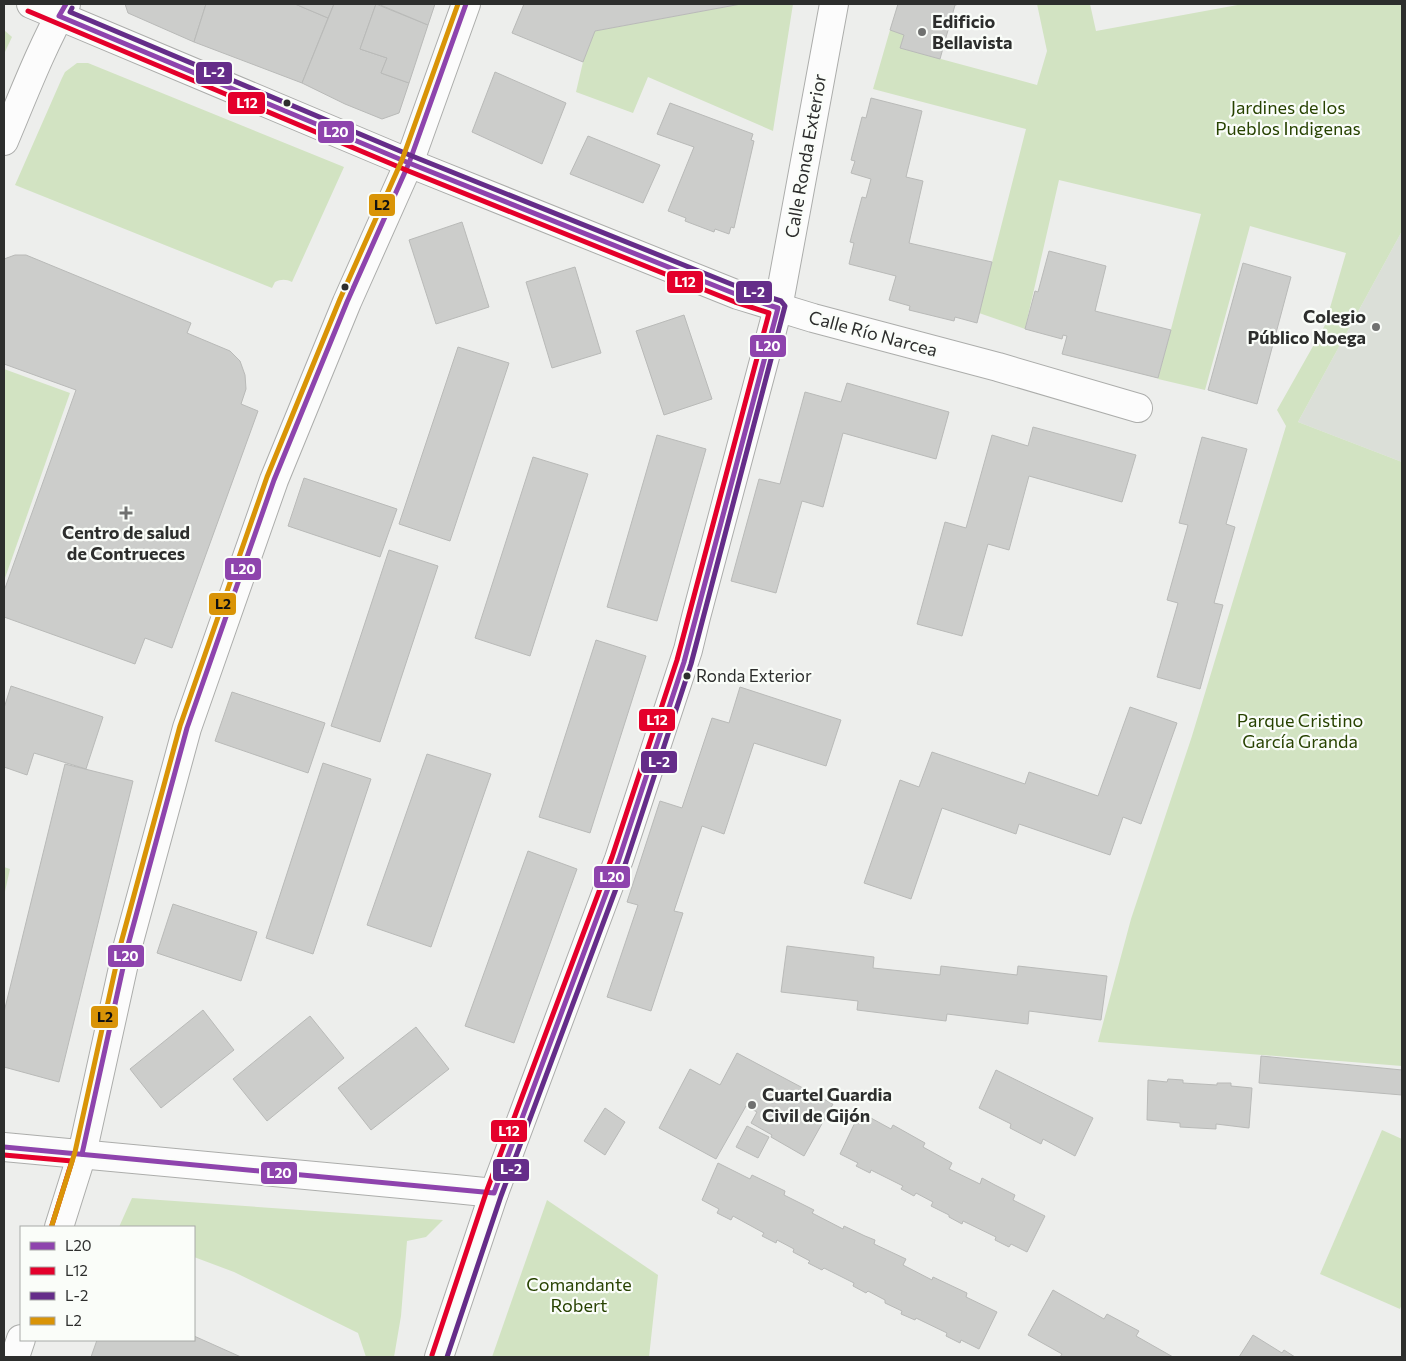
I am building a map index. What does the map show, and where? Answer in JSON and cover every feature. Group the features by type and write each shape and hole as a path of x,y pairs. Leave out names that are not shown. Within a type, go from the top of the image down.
{"street":[{"name":"Calle Río Narcea","path":"31,4 63,10 408,163 738,295 778,308 998,367 1138,408"},
{"path":"59,1226 82,1154 128,945 187,728 274,480 347,302 408,163 466,4"},
{"name":"Calle Ronda Exterior","path":"778,308 834,4"},
{"path":"4,141 63,10"},
{"path":"439,1357 494,1193 619,858 684,662 778,308"},
{"path":"4,1147 494,1193"},
{"path":"15,1357 20,1341"}],"shaded area":[{"name":"Colegio Público Noega","path":"1402,231 1402,462 1298,422"}],"green space":[{"path":"741,4 793,4 773,131 648,77 633,113 576,92 583,62 595,31"},
{"path":"1037,4 1090,4 1096,31 1243,4 1402,4 1402,231 1298,422 1402,462 1402,1066 1098,1042 1131,919 1192,736 1286,426 1277,410 1325,325 1346,253 1250,226 1205,390 1158,379 1201,214 1059,180 1025,329 979,313 1026,129 873,89 890,30 904,35 900,48 1037,85 1047,51"},
{"path":"4,30 12,37 4,54"},
{"path":"77,63 88,63 344,167 292,282 279,280 275,282 272,288 15,185 65,72"},
{"path":"4,369 70,393 4,581"},
{"path":"4,867 10,869 4,896"},
{"path":"1382,1130 1402,1139 1402,1304 1400,1309 1320,1274"},
{"path":"132,1198 443,1220 426,1237 407,1241 401,1316 394,1357 366,1357 358,1333 234,1272 195,1257 195,1226 119,1226"},
{"name":"Comandante Robert","path":"547,1200 658,1275 649,1357 492,1357"}],"building":[{"path":"125,4 206,4 194,42 128,13"},
{"path":"206,4 295,4 328,18 302,83 194,42"},
{"path":"295,4 334,4 328,18"},
{"path":"334,4 376,4 360,49 387,58 381,73 409,83 399,113 382,119 345,104 302,83"},
{"path":"376,4 428,25 409,83 381,73 387,58 360,49"},
{"path":"378,4 435,4 428,25"},
{"path":"524,4 741,4 595,31 583,62 512,33"},
{"name":"Edificio Bellavista","path":"898,4 960,4 955,5 940,59 900,48 904,35 890,30"},
{"path":"495,72 566,103 542,164 472,132"},
{"path":"871,98 922,111 906,177 923,181 909,243 992,262 977,323 955,317 954,321 909,310 910,306 889,300 896,276 849,264 854,243 850,242 862,197 866,198 871,179 851,173 855,161 851,160 862,117 866,118"},
{"path":"670,103 753,134 751,140 754,141 734,228 731,227 729,234 715,229 714,232 685,221 686,218 668,211 694,147 657,134"},
{"path":"588,136 660,165 643,203 570,174"},
{"path":"462,222 489,307 436,324 409,240"},
{"path":"1049,251 1106,266 1095,311 1171,330 1158,378 1062,354 1067,336 1063,335 1062,339 1025,329 1035,291 1038,292"},
{"name":"Centro de salud de Contrueces","path":"15,255 26,255 191,323 187,333 230,351 240,361 245,375 246,389 241,404 258,411 172,648 145,638 135,664 4,617 4,591 76,390 4,364 4,259"},
{"path":"1243,263 1291,277 1257,404 1208,390"},
{"path":"575,267 601,353 552,368 526,282"},
{"path":"684,315 712,399 664,415 636,331"},
{"path":"458,347 509,363 450,541 399,524"},
{"path":"847,383 949,412 936,459 843,433 823,507 802,501 776,593 731,581 759,479 780,484 805,392 841,402"},
{"path":"1033,427 1136,455 1122,502 1029,476 1009,550 988,544 962,636 917,624 945,522 966,528 992,435 1028,446"},
{"path":"657,435 706,449 657,621 607,607"},
{"path":"1202,437 1247,449 1226,524 1235,527 1214,603 1223,605 1200,689 1157,677 1178,603 1167,600 1188,525 1179,523"},
{"path":"533,457 588,474 530,656 475,638"},
{"path":"304,478 397,509 380,557 288,526"},
{"path":"389,550 438,566 380,742 331,726"},
{"path":"596,640 646,656 590,833 539,817"},
{"path":"11,686 103,717 86,769 34,753 27,775 4,767 4,708"},
{"path":"740,687 841,720 826,766 754,743 724,834 702,826 674,911 683,913 651,1011 607,997 638,905 627,902 660,801 682,808 712,718 729,723"},
{"path":"232,692 325,723 308,773 215,741"},
{"path":"1130,707 1177,723 1141,824 1123,817 1110,855 1019,824 1016,834 942,808 911,899 864,883 900,780 919,787 932,752 1025,784 1029,772 1098,796"},
{"path":"427,754 491,774 431,947 367,925"},
{"path":"323,763 371,779 313,954 266,938"},
{"path":"65,764 133,781 59,1082 4,1067 4,1012"},
{"path":"528,851 577,869 514,1043 465,1026"},
{"path":"173,904 257,932 241,981 157,953"},
{"path":"787,946 874,957 873,968 940,975 941,966 1017,975 1018,966 1107,976 1101,1020 1029,1011 1028,1024 947,1014 946,1021 857,1010 858,1001 781,992"},
{"path":"203,1010 234,1050 161,1108 130,1069"},
{"path":"310,1016 344,1058 267,1121 233,1079"},
{"path":"416,1027 449,1069 371,1130 338,1088"},
{"name":"Cuartel Guardia Civil de Gijón","path":"737,1053 833,1104 804,1156 751,1123 757,1112 746,1106 716,1159 659,1128 690,1069 720,1085"},
{"path":"1261,1056 1402,1070 1402,1095 1259,1083"},
{"path":"996,1070 1093,1118 1075,1156 1043,1139 1041,1144 1010,1128 1011,1124 979,1108"},
{"path":"1168,1079 1183,1080 1183,1083 1217,1085 1217,1083 1231,1083 1231,1086 1252,1088 1249,1128 1216,1124 1216,1129 1180,1127 1180,1123 1147,1120 1148,1080 1167,1082"},
{"path":"605,1108 625,1122 605,1155 584,1141"},
{"path":"860,1112 891,1129 893,1125 925,1143 923,1147 952,1163 949,1169 980,1184 982,1178 1015,1195 1013,1200 1045,1216 1027,1252 1011,1244 1009,1247 995,1240 996,1237 963,1221 962,1224 931,1206 933,1202 916,1193 914,1196 901,1189 903,1186 871,1170 870,1173 856,1166 858,1163 840,1154"},
{"path":"747,1126 769,1137 758,1158 736,1147"},
{"path":"718,1163 750,1179 752,1175 785,1191 784,1195 814,1210 812,1213 843,1229 844,1226 875,1240 874,1244 906,1259 903,1265 932,1280 933,1277 967,1293 966,1297 997,1312 979,1349 961,1340 960,1343 946,1336 947,1333 916,1318 915,1320 901,1314 902,1311 885,1303 885,1300 853,1286 854,1283 824,1268 822,1270 808,1263 810,1261 793,1252 794,1249 777,1240 776,1243 762,1236 764,1233 733,1216 731,1220 717,1213 719,1209 702,1200"},
{"path":"1053,1290 1104,1319 1107,1314 1139,1331 1136,1336 1173,1357 1060,1357 1062,1354 1028,1335"},
{"path":"1253,1335 1282,1353 1284,1350 1295,1357 1239,1357"},
{"path":"195,1336 241,1357 91,1357 97,1341 195,1341"}],"transit line":[{"name":"L20","path":"4,1147 494,1193 619,859 684,662 778,308 738,295 409,163 59,16 66,4"},
{"name":"L2","path":"52,1225 75,1152 121,943 180,726 267,477 340,299 402,160 458,4"},
{"name":"L20","path":"82,1154 128,945 187,728 274,480 347,302 409,163 466,4"},
{"name":"L-2","path":"72,8 70,12 412,156 741,288 781,301 785,306 691,664 626,862 501,1196 447,1357"},
{"name":"L12","path":"28,11 406,170 735,302 769,313 677,660 612,857 487,1190 432,1355"},
{"name":"L12","path":"4,1155 72,1161 52,1225"}],"place":[{"name":"Edificio Bellavista","path":"922,32"},
{"name":"Colegio Público Noega","path":"1376,327"},
{"name":"Centro de salud de Contrueces","path":"126,513"},
{"name":"Ronda Exterior","path":"687,676"},
{"name":"Cuartel Guardia Civil de Gijón","path":"752,1105"}],"park label":[{"name":"Jardines de los Pueblos Indigenas","path":"1288,118"},
{"name":"Parque Cristino García Granda","path":"1300,731"}]}
